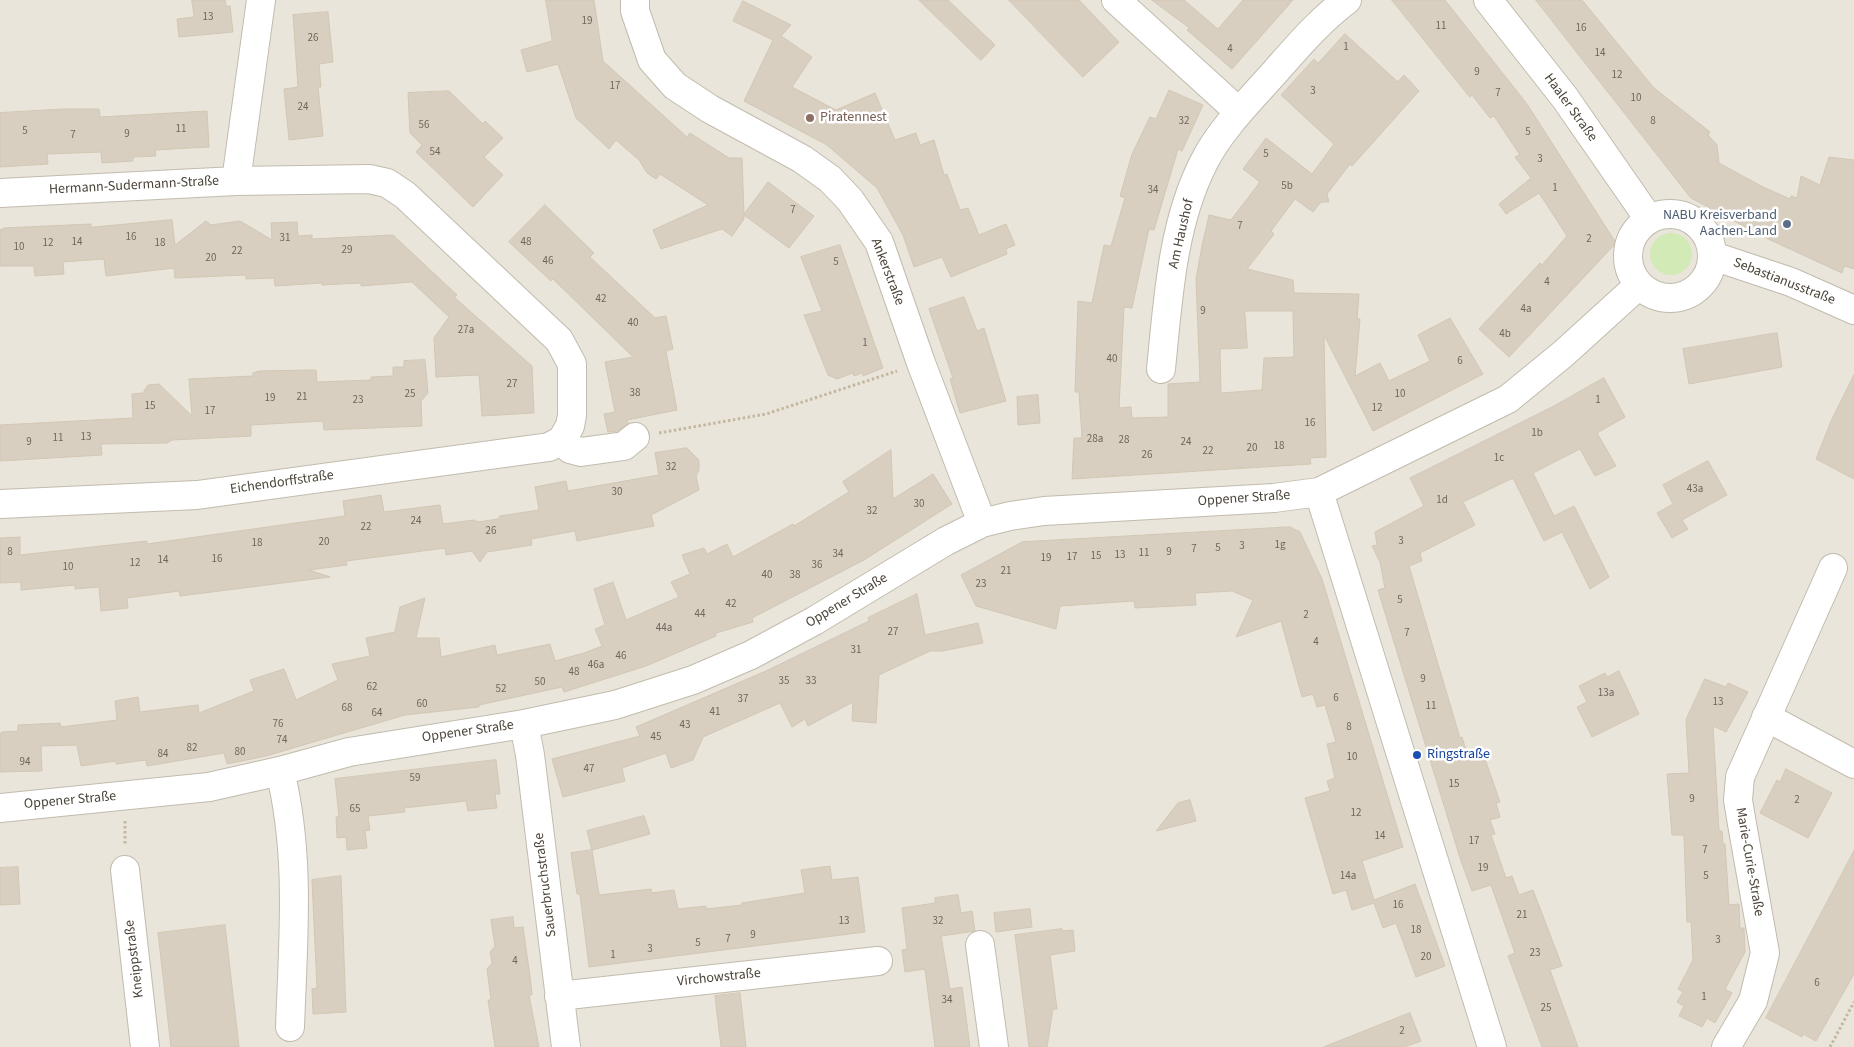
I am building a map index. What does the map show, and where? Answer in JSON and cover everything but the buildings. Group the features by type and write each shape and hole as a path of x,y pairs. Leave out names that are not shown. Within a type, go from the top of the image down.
{"street":[{"name":"Hermann-Sudermann-Straße","path":"0,193 236,181 261,0"},
{"name":"Ankerstraße","path":"635,0 635,11 652,60 676,86 710,109 802,159 830,179 850,200 879,242 921,363 982,523"},
{"path":"1116,0 1239,112"},
{"name":"Am Haushof","path":"1161,369 1169,290 1187,203 1204,160 1239,112 1325,16 1347,0"},
{"name":"Haaler Straße","path":"1488,0 1564,98 1649,219"},
{"path":"236,181 369,179 387,183 404,195 559,340 572,364 572,415 570,426 562,440 570,449 580,452 624,446 634,437"},
{"path":"1674,213 1686,216 1697,222 1706,232 1711,243 1713,256 1710,270 1703,282 1692,292 1679,297 1665,298 1651,293 1639,285 1632,274 1628,262 1628,250 1632,237 1649,219 1661,214 1674,213"},
{"name":"Sebastianusstraße","path":"1713,256 1791,282 1854,310"},
{"name":"Oppener Straße","path":"0,808 209,788 349,752 524,724 615,705 692,680 742,658 814,622 946,541 982,523 1010,516 1044,511 1274,498 1319,492 1508,400 1563,354 1639,285"},
{"name":"Eichendorffstraße","path":"0,504 197,495 549,447 562,440"},
{"path":"1319,492 1488,1046"},
{"name":"Marie-Curie-Straße","path":"1726,1047 1753,1001 1765,953 1738,800 1740,777 1834,568"},
{"path":"1766,717 1854,764"},
{"name":"Sauerbruchstraße","path":"524,724 530,755 566,1047"},
{"path":"280,771 285,794 295,878 290,1027"},
{"name":"Kneippstraße","path":"125,870 145,1047"},
{"path":"980,945 994,1047"},
{"name":"Virchowstraße","path":"559,996 878,961"}],"path":[{"path":"634,437 766,414 921,363"},
{"path":"123,796 125,870"},
{"path":"1830,1047 1854,1002"}],"shaded area":[{"path":"0,0 1854,0 1854,1047 0,1047"}],"green space":[{"path":"1675,233 1683,236 1689,242 1692,254 1689,266 1683,272 1667,275 1659,272 1653,266 1650,250 1653,242 1659,236"}],"place":[{"name":"Piratennest","path":"810,118"},
{"name":"NABU Kreisverband Aachen-Land","path":"1787,224"},
{"name":"Ringstraße","path":"1417,755"}]}
